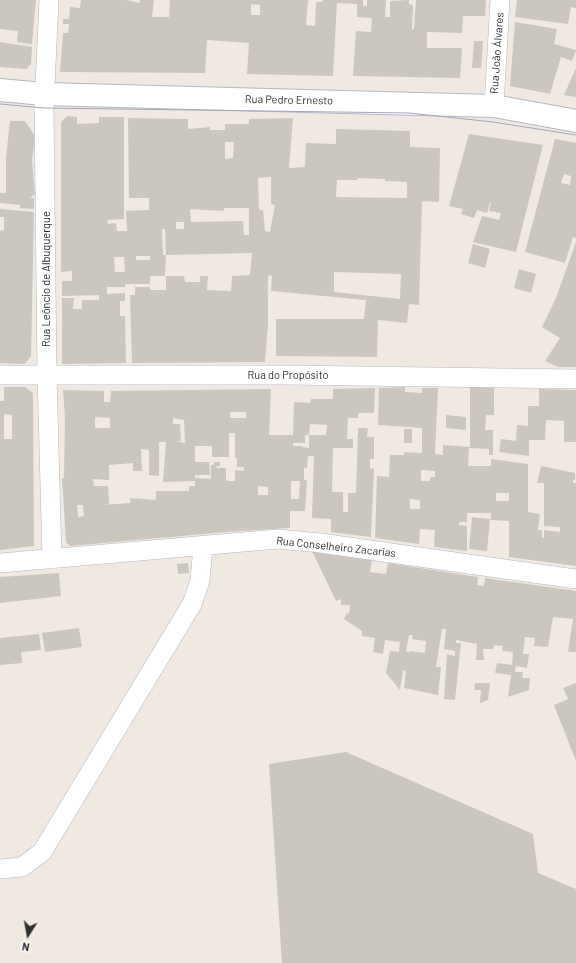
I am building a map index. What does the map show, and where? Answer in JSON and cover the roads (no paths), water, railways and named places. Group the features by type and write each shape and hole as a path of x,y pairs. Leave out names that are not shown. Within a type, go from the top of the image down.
{"street":[{"name":"Rua Leôncio de Albuquerque","path":"50,0 44,94 46,376 52,559"},
{"name":"Rua João Álvares","path":"494,106 500,0"},
{"name":"Rua Pedro Ernesto","path":"0,90 44,94 494,106 576,121"},
{"name":"Rua do Propósito","path":"0,375 287,375 576,379"},
{"name":"Rua Conselheiro Zacarias","path":"0,563 278,539 320,543 576,579"},
{"path":"0,869 22,867 42,852 192,604 200,581 203,546"}],"tram line":[{"path":"0,104 44,108 409,113 493,122 576,135"}]}
